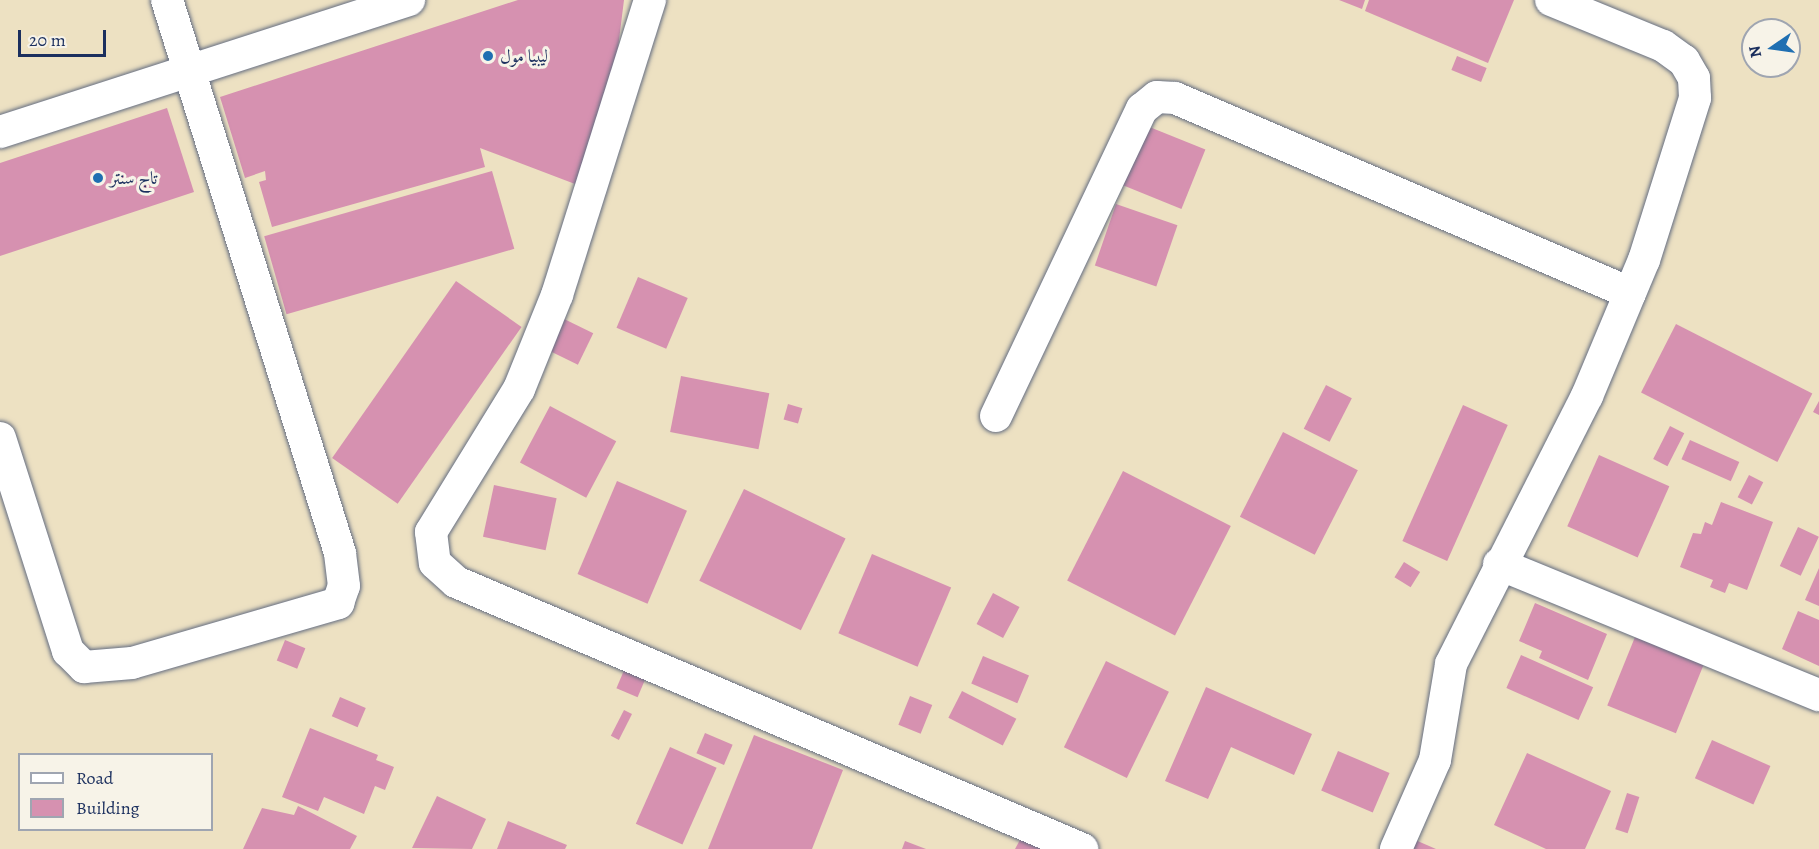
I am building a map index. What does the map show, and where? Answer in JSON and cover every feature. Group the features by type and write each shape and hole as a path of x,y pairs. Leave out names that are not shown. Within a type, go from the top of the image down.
{"street":[{"path":"0,438 68,651 84,667 132,663 338,603 344,586 340,553 167,0"},
{"path":"0,132 189,67 409,0"},
{"path":"650,0 557,295 519,388 431,532 435,562 456,582 1082,849"},
{"path":"1396,849 1435,760 1451,664 1499,564 1587,396 1630,293 1695,98 1694,78 1684,62 1663,46 1551,0"},
{"path":"996,416 1142,109 1157,97 1175,98 1630,293"},
{"path":"1499,564 1819,695"}],"building":[{"path":"518,0 624,0 614,80 575,184 480,148 485,167 272,227 259,182 266,180 265,171 245,178 220,97"},
{"path":"1339,0 1365,0 1362,9"},
{"path":"1369,0 1514,0 1488,63 1365,11"},
{"path":"1457,56 1487,68 1481,82 1451,70"},
{"path":"167,108 194,192 0,256 0,163"},
{"path":"1147,126 1205,150 1181,209 1123,185"},
{"path":"492,171 514,249 287,314 264,236"},
{"path":"1116,204 1177,225 1156,287 1095,265"},
{"path":"638,277 688,298 666,349 617,328"},
{"path":"456,281 522,327 398,504 332,458"},
{"path":"560,317 593,333 578,365 545,348"},
{"path":"1676,324 1812,393 1777,462 1641,393"},
{"path":"681,376 769,393 758,449 670,432"},
{"path":"1326,385 1352,398 1330,442 1304,429"},
{"path":"1819,401 1819,415 1813,412"},
{"path":"788,404 802,408 798,424 784,419"},
{"path":"1463,405 1508,425 1447,561 1402,541"},
{"path":"550,406 616,441 586,498 520,463"},
{"path":"1670,426 1684,433 1667,466 1653,459"},
{"path":"1283,432 1358,470 1315,555 1240,517"},
{"path":"1690,440 1739,462 1731,481 1681,459"},
{"path":"1599,455 1669,486 1638,558 1567,526"},
{"path":"1123,471 1231,526 1175,636 1067,581"},
{"path":"1749,475 1763,482 1752,505 1738,497"},
{"path":"617,481 687,511 647,604 578,574"},
{"path":"494,485 557,498 546,550 483,537"},
{"path":"744,489 846,539 801,630 699,581"},
{"path":"1721,502 1773,522 1747,590 1729,583 1725,593 1710,587 1713,580 1680,567 1693,533 1701,534 1705,522 1712,525"},
{"path":"1798,527 1819,537 1801,576 1780,566"},
{"path":"872,554 951,588 918,667 838,633"},
{"path":"1404,562 1420,572 1411,587 1394,577"},
{"path":"1819,568 1819,606 1805,600"},
{"path":"993,593 1019,607 1003,638 977,624"},
{"path":"1535,603 1607,634 1588,680 1539,658 1542,651 1519,641"},
{"path":"1798,611 1819,620 1819,666 1782,649"},
{"path":"1635,637 1704,665 1676,733 1607,706"},
{"path":"285,640 305,648 297,669 277,660"},
{"path":"1521,655 1593,687 1579,720 1506,688"},
{"path":"983,656 1029,676 1017,703 971,684"},
{"path":"1106,661 1169,692 1127,778 1064,747"},
{"path":"625,668 646,677 638,697 616,688"},
{"path":"1206,687 1312,734 1294,775 1231,747 1208,799 1165,781"},
{"path":"962,691 1016,719 1003,745 948,718"},
{"path":"910,696 932,705 921,734 898,725"},
{"path":"340,697 366,708 358,727 332,716"},
{"path":"624,710 632,714 619,740 611,736"},
{"path":"310,728 378,755 376,760 394,767 385,790 375,786 364,814 324,797 318,811 282,797"},
{"path":"705,733 733,745 724,765 696,753"},
{"path":"754,735 843,770 812,849 708,849"},
{"path":"1712,740 1770,766 1753,804 1695,778"},
{"path":"670,747 717,768 682,844 636,824"},
{"path":"1338,751 1390,773 1373,812 1321,791"},
{"path":"1527,753 1611,791 1585,849 1546,849 1494,825"},
{"path":"1627,793 1639,797 1628,833 1615,829"},
{"path":"437,796 486,819 472,849 412,848"},
{"path":"298,806 357,836 350,849 243,849 262,808 294,815"},
{"path":"508,821 567,845 565,849 497,849"},
{"path":"1021,838 1044,849 1015,849"},
{"path":"1413,839 1436,849 1409,849"},
{"path":"905,841 926,849 902,849"}],"place":[{"name":"ليبيا مول","path":"488,56"},
{"name":"تاج سنتر","path":"98,178"}]}
